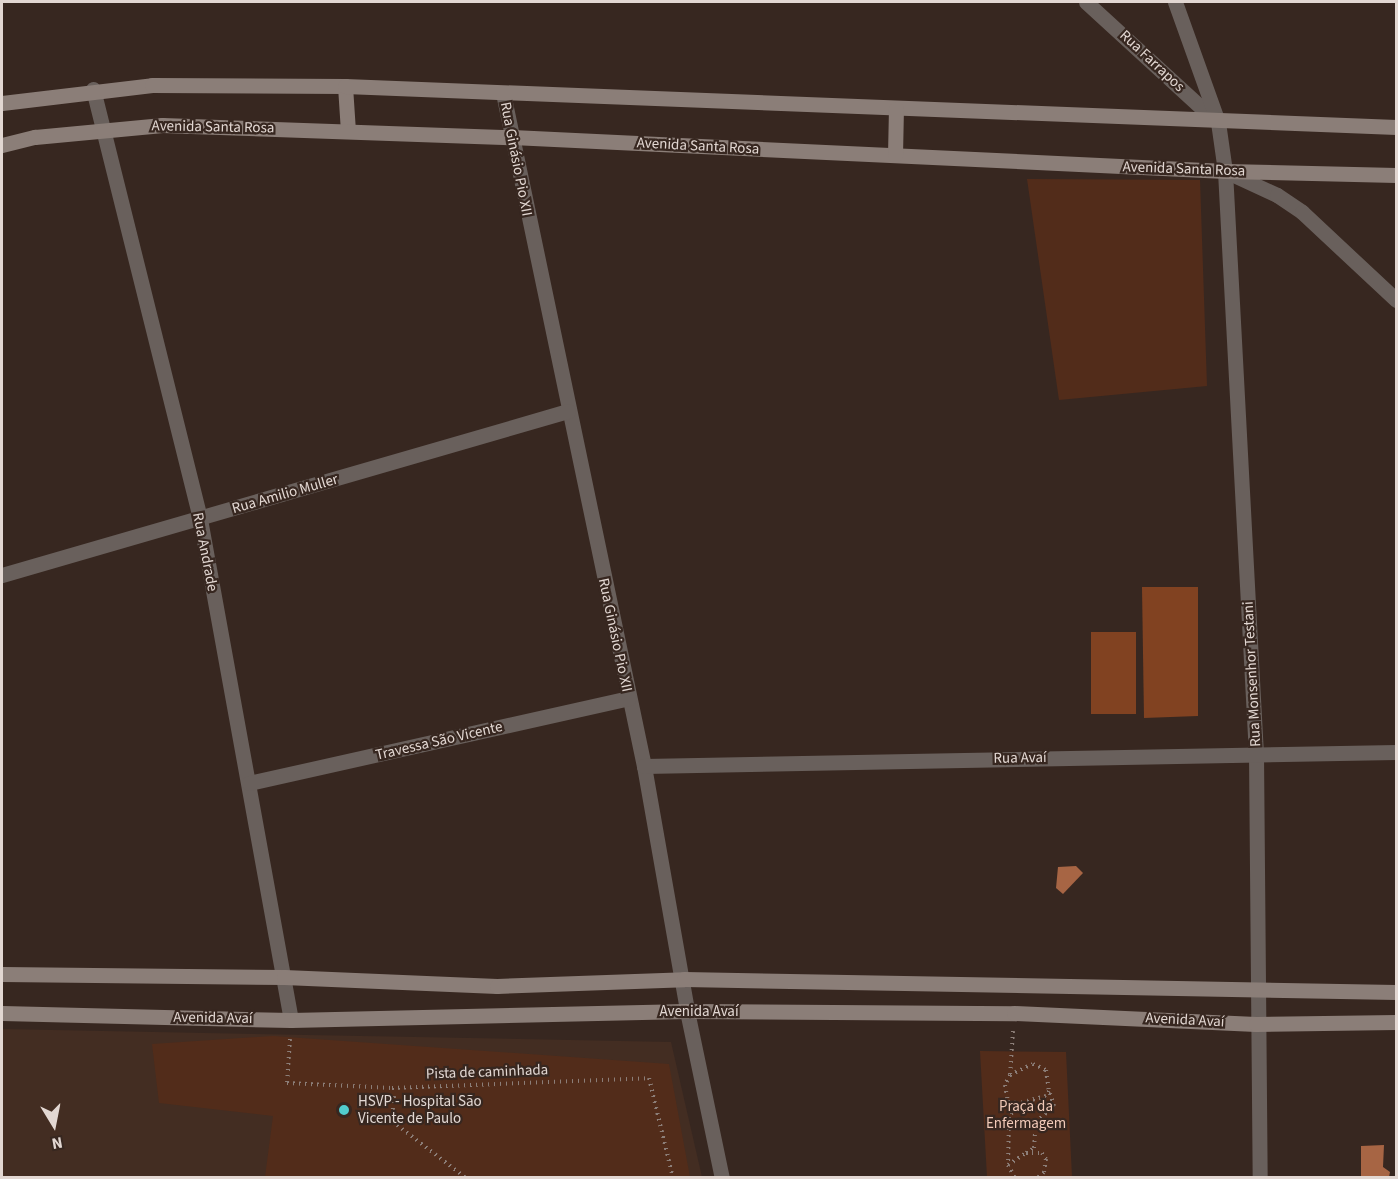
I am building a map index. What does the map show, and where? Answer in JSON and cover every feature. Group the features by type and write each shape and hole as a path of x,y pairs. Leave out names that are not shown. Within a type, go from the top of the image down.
{"main road":[{"path":"2,103 93,90 152,85 345,86 1396,128"},
{"path":"345,86 348,131"},
{"path":"896,109 896,155"},
{"name":"Avenida Santa Rosa","path":"2,145 105,129 162,125 512,137 1225,171 1396,174"},
{"name":"Avenida Avaí","path":"2,974 284,977 497,986 684,979 1396,992"},
{"name":"Avenida Avaí","path":"2,1013 291,1020 687,1011 1014,1013 1256,1024 1396,1022"}],"street":[{"name":"Rua Farrapos","path":"1086,2 1218,122"},
{"path":"1175,2 1218,122"},
{"name":"Rua Andrade","path":"93,90 105,129 200,519 291,1020"},
{"name":"Rua Ginásio Pio XII","path":"503,93 567,411 644,766 684,979 687,1011 722,1178"},
{"name":"Rua Monsenhor Testani","path":"1218,122 1225,171 1256,754 1255,991 1260,1178"},
{"path":"1225,171 1277,195 1302,212 1396,300"},
{"name":"Rua Amilio Muller","path":"2,575 567,411"},
{"name":"Travessa São Vicente","path":"249,783 628,698"},
{"name":"Rua Avaí","path":"644,766 1396,752"}],"path":[{"path":"1014,1013 1010,1075 1005,1085 1008,1102 1046,1096 1049,1091"},
{"name":"Pista de caminhada","path":"291,1020 287,1083 392,1088 649,1078 673,1178"},
{"path":"1008,1165 1034,1148 1036,1122 1054,1106 1046,1070 1033,1064 1010,1075"},
{"path":"393,1096 392,1117 397,1125 466,1178"},
{"path":"1016,1178 1008,1165 1009,1117 1019,1102"},
{"path":"1026,1153 1042,1153 1046,1159 1044,1172 1036,1178"}],"shaded area":[{"path":"1076,866 1083,873 1063,894 1056,888 1058,867"},
{"name":"HSVP - Hospital São Vicente de Paulo","path":"2,1029 671,1042 702,1177 2,1178"},
{"path":"1384,1145 1383,1167 1390,1172 1389,1177 1361,1177 1361,1146"}],"green space":[{"path":"1027,179 1200,180 1207,386 1059,400"},
{"name":"HSVP - Hospital São Vicente de Paulo","path":"273,1036 669,1064 690,1177 265,1177 273,1116 159,1103 152,1044"},
{"name":"Praça da Enfermagem","path":"980,1051 1066,1052 1072,1177 987,1177"}],"building":[{"path":"1142,587 1198,587 1198,716 1144,718"},
{"path":"1091,632 1136,632 1136,714 1091,714"}],"place":[{"name":"HSVP - Hospital São Vicente de Paulo","path":"344,1110"}]}
